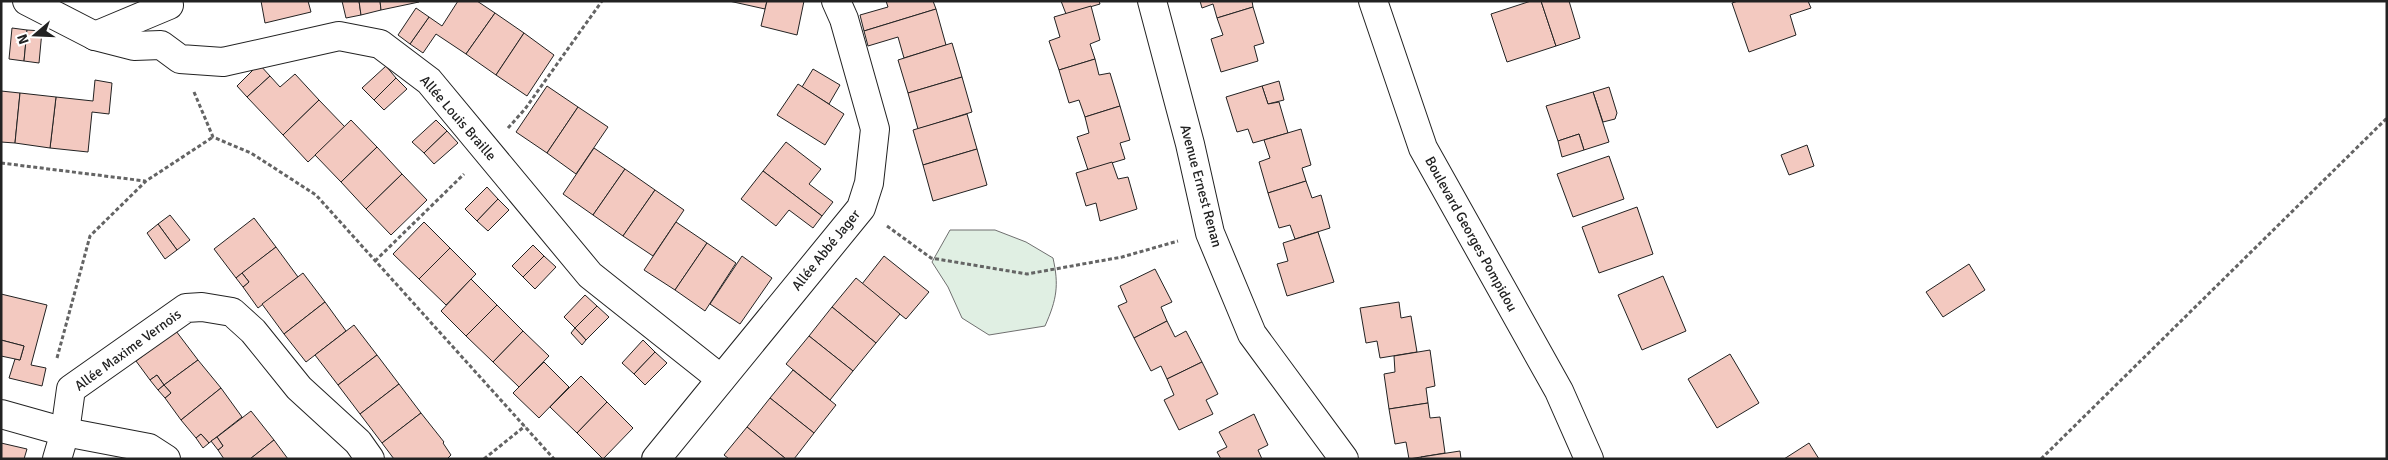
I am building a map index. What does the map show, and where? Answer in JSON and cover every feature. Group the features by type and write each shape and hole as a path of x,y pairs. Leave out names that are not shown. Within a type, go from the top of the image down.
{"street":[{"name":"Allée Louis Braille","path":"27,1 95,36 134,46 222,62 339,36 380,44 429,81 590,276 721,379"},
{"name":"Allée Abbé Jager","path":"656,459 861,208 869,183 875,128 844,19 836,1"},
{"name":"Avenue Ernest Renan","path":"1152,1 1190,144 1210,233 1252,334 1344,459"},
{"name":"Boulevard Georges Pompidou","path":"1373,1 1423,148 1558,391 1589,459"},
{"path":"95,36 170,3 170,52"},
{"name":"Allée Maxime Vernois","path":"57,459 65,432 71,390 186,308 202,307 232,312 253,331 299,388 358,442 370,459"},
{"path":"1,414 65,432 149,448 166,459"}],"path":[{"path":"170,52 213,137 251,153 316,195 554,459"},
{"path":"2041,459 2387,118"},
{"path":"71,390 56,362 90,236 146,181 213,137"},
{"path":"1,163 146,181"},
{"path":"861,208 931,258 1027,274 1122,257 1210,233"},
{"path":"484,459 525,426"}],"green space":[{"path":"950,230 995,230 1026,242 1053,258 1056,292 1045,326 989,335 962,318 948,287 932,262"}],"building":[{"path":"261,1 308,1 311,12 265,23"},
{"path":"342,1 359,1 361,15 346,18"},
{"path":"359,1 380,1 381,10 361,15"},
{"path":"380,1 418,1 419,2 381,10"},
{"path":"458,1 477,1 495,13 466,54 436,34 423,53 410,44 429,17 442,26"},
{"path":"729,1 767,1 765,9"},
{"path":"767,1 804,1 797,35 761,26"},
{"path":"886,1 933,1 936,9 864,31 860,15 888,7"},
{"path":"1061,1 1099,1 1100,4 1066,14"},
{"path":"1200,1 1252,1 1253,7 1217,18 1213,4 1202,8"},
{"path":"1531,1 1541,1 1556,46 1507,62 1491,14"},
{"path":"1541,1 1569,1 1580,38 1556,46"},
{"path":"1738,1 1808,1 1811,8 1790,15 1796,35 1749,52 1732,3"},
{"path":"1091,6 1100,40 1090,44 1095,59 1059,70 1049,41 1060,37 1054,17"},
{"path":"1253,7 1264,43 1254,46 1258,61 1221,72 1211,39 1223,35 1217,18"},
{"path":"416,8 429,17 410,44 398,35"},
{"path":"936,9 946,45 904,58 898,37 868,46 864,31"},
{"path":"495,13 524,33 496,75 466,54"},
{"path":"12,28 27,30 24,61 9,59"},
{"path":"27,30 42,31 39,63 24,61"},
{"path":"524,33 554,55 527,96 496,75"},
{"path":"952,43 962,77 908,93 898,60"},
{"path":"1095,59 1099,75 1110,73 1120,106 1085,117 1079,100 1069,103 1059,70"},
{"path":"259,64 270,76 247,97 237,86"},
{"path":"386,66 396,78 374,100 362,88"},
{"path":"813,69 840,85 829,104 802,87"},
{"path":"295,74 319,100 283,135 247,97 270,76 280,87"},
{"path":"962,77 972,112 918,129 908,93"},
{"path":"396,78 407,89 384,110 374,100"},
{"path":"95,80 112,83 109,114 92,112 88,152 50,148 56,97 93,101"},
{"path":"1279,81 1284,100 1268,104 1262,86"},
{"path":"798,84 844,114 825,145 777,115"},
{"path":"547,86 578,107 547,153 516,132"},
{"path":"1262,86 1268,104 1279,102 1288,133 1253,143 1248,129 1237,132 1226,97"},
{"path":"1609,87 1617,113 1615,119 1603,122 1593,92"},
{"path":"1,91 20,93 15,143 1,142"},
{"path":"1593,92 1609,142 1584,150 1579,134 1558,141 1546,106"},
{"path":"20,93 56,97 50,148 15,143"},
{"path":"319,100 345,127 308,162 283,135"},
{"path":"1120,106 1130,140 1120,143 1125,159 1088,170 1077,137 1089,133 1085,117"},
{"path":"578,107 608,127 576,174 547,153"},
{"path":"967,114 977,149 923,165 913,130"},
{"path":"351,120 377,147 341,182 315,155"},
{"path":"436,120 447,131 424,153 412,142"},
{"path":"1301,129 1311,165 1302,168 1306,181 1268,193 1259,162 1270,158 1264,140"},
{"path":"447,131 458,143 434,164 424,153"},
{"path":"1579,134 1584,150 1562,157 1558,141"},
{"path":"786,142 821,169 809,184 833,202 822,216 763,171"},
{"path":"1807,145 1814,166 1789,175 1781,155"},
{"path":"377,147 402,174 366,209 341,182"},
{"path":"594,148 625,169 593,215 563,194"},
{"path":"977,149 987,185 933,201 923,165"},
{"path":"1609,156 1624,199 1573,217 1557,174"},
{"path":"1112,162 1118,179 1128,177 1137,209 1100,221 1096,203 1086,206 1076,173"},
{"path":"625,169 655,190 623,236 593,215"},
{"path":"763,171 822,216 813,228 789,210 776,226 741,199"},
{"path":"402,174 427,200 391,235 366,209"},
{"path":"1306,181 1312,198 1321,195 1330,228 1295,239 1290,225 1279,228 1268,193"},
{"path":"487,187 498,199 477,221 465,209"},
{"path":"655,190 684,210 653,256 623,236"},
{"path":"498,199 509,210 488,231 477,221"},
{"path":"1637,207 1653,254 1599,273 1582,227"},
{"path":"170,215 190,240 177,250 158,224"},
{"path":"254,218 276,247 236,278 214,249"},
{"path":"424,222 450,248 419,279 393,254"},
{"path":"676,222 707,243 675,290 644,270"},
{"path":"158,224 177,250 165,259 147,233"},
{"path":"1318,232 1334,282 1287,296 1277,264 1288,261 1283,243"},
{"path":"707,243 736,263 705,311 675,290"},
{"path":"533,245 544,256 523,277 512,266"},
{"path":"276,247 298,277 258,308 243,287 249,282 242,273"},
{"path":"450,248 476,274 446,305 419,279"},
{"path":"544,256 556,267 535,289 523,277"},
{"path":"742,256 772,278 740,324 710,304"},
{"path":"884,256 929,292 906,319 862,284"},
{"path":"1969,264 1985,290 1943,317 1926,292"},
{"path":"1155,269 1172,302 1161,307 1167,321 1134,338 1118,306 1127,302 1120,286"},
{"path":"242,273 249,282 243,287 236,278"},
{"path":"303,273 325,302 284,334 262,304"},
{"path":"1663,276 1686,331 1642,350 1618,295"},
{"path":"856,278 900,314 876,343 832,307"},
{"path":"471,279 497,305 466,336 441,311"},
{"path":"1,294 47,305 31,365 46,368 42,386 9,378 15,359 20,360 24,346 1,340"},
{"path":"585,295 597,306 575,328 564,317"},
{"path":"325,302 346,331 306,362 284,334"},
{"path":"1399,302 1401,318 1411,316 1417,352 1380,358 1377,341 1366,343 1360,308"},
{"path":"497,305 523,331 493,362 466,336"},
{"path":"597,306 609,317 586,340 575,328"},
{"path":"832,307 876,343 853,371 809,336"},
{"path":"1167,321 1175,337 1186,331 1202,362 1167,379 1161,366 1151,371 1134,338"},
{"path":"354,325 377,355 338,385 315,355"},
{"path":"575,328 586,340 582,345 571,333"},
{"path":"176,331 198,360 164,385 157,375 150,380 136,361"},
{"path":"523,331 549,356 519,387 493,362"},
{"path":"809,336 853,371 830,400 786,364"},
{"path":"1,340 24,346 20,360 1,356"},
{"path":"643,340 655,352 634,374 622,363"},
{"path":"1430,350 1435,386 1426,388 1428,403 1389,409 1384,374 1395,372 1394,356"},
{"path":"655,352 667,363 645,385 634,374"},
{"path":"1730,354 1759,403 1717,428 1688,379"},
{"path":"377,355 399,384 360,414 338,385"},
{"path":"198,360 221,388 181,420 165,398 171,393 164,385"},
{"path":"544,362 569,387 539,418 513,393"},
{"path":"1202,362 1218,394 1206,400 1213,414 1179,430 1164,400 1174,395 1167,379"},
{"path":"793,370 836,405 814,433 770,398"},
{"path":"157,375 164,385 158,390 150,380"},
{"path":"581,376 607,402 577,433 550,407"},
{"path":"399,384 421,413 382,443 360,414"},
{"path":"164,385 171,393 165,398 158,390"},
{"path":"221,388 242,417 209,443 201,434 196,438 181,420"},
{"path":"770,398 814,433 794,459 786,459 747,427"},
{"path":"607,402 633,428 603,459 577,433"},
{"path":"1428,403 1430,418 1440,417 1445,453 1409,459 1406,442 1395,444 1389,409"},
{"path":"251,411 274,440 250,459 224,459 218,450 223,446 217,437"},
{"path":"421,413 444,442 451,455 447,459 394,459 382,443"},
{"path":"1254,414 1268,445 1258,450 1262,459 1221,459 1217,452 1227,447 1219,432"},
{"path":"747,427 786,459 729,459 724,455"},
{"path":"201,434 209,443 203,448 196,438"},
{"path":"217,437 223,446 218,450 211,441"},
{"path":"274,440 288,459 250,459"},
{"path":"1,443 27,449 24,459 1,459"},
{"path":"1809,443 1819,459 1784,459"},
{"path":"1460,451 1461,459 1421,459 1421,457"}]}
